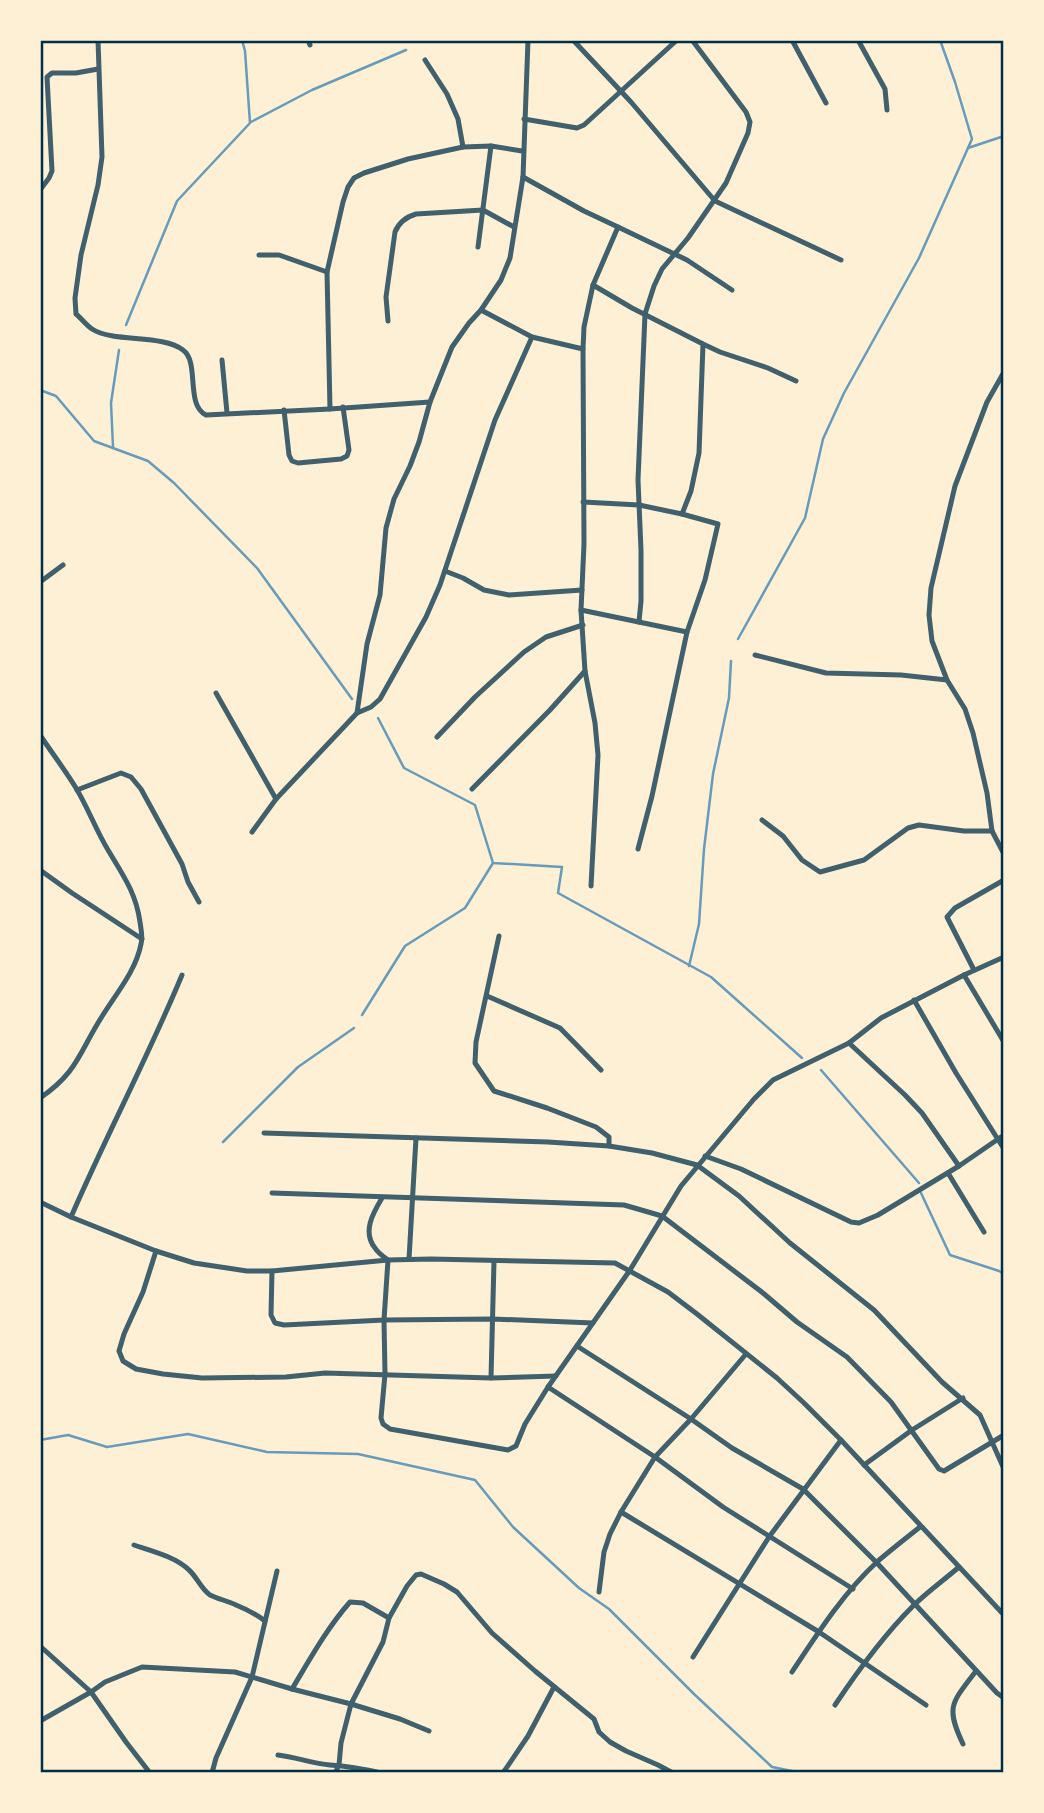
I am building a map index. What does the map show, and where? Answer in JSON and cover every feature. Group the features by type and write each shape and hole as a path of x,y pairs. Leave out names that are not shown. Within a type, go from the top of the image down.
{"street":[{"path":"98,40 102,157 81,256 75,298 76,314 92,329 105,335 182,348 187,354 192,373 195,401 206,415 430,402"},
{"path":"357,713 367,644 380,595 386,528 394,499 419,442 430,402 452,347 501,280 510,258 523,177 528,40"},
{"path":"573,40 715,201 841,260"},
{"path":"524,118 577,128 584,125 677,40"},
{"path":"639,622 641,550 638,480 645,314 662,269 688,238 726,183 743,147 750,122 746,112 692,40"},
{"path":"792,40 826,103"},
{"path":"858,40 885,89 887,110"},
{"path":"425,60 447,94 457,119 463,147"},
{"path":"40,190 52,171 47,77 52,73 99,69"},
{"path":"330,409 327,272 343,202 354,178 408,159 463,147 491,146 522,151"},
{"path":"478,247 491,146"},
{"path":"523,177 687,260 732,290"},
{"path":"388,321 386,297 395,232 398,224 407,217 416,214 484,210 514,227"},
{"path":"590,886 598,755 585,671 581,610 583,349 584,327 593,285 618,227"},
{"path":"259,255 279,256 327,272"},
{"path":"593,285 703,345 796,381"},
{"path":"481,310 532,337 583,349"},
{"path":"252,832 276,799 357,713 371,707 380,699 426,617 445,571 495,420 532,337"},
{"path":"682,514 691,491 699,453 703,345"},
{"path":"222,360 227,413"},
{"path":"1004,372 987,402 956,486 931,588 929,615 932,641 947,680 965,709 973,733 987,793 992,831 1004,854"},
{"path":"284,410 289,455 292,461 299,463 341,459 347,456 349,450 343,407"},
{"path":"583,502 639,506 718,524 705,580 687,632 638,849"},
{"path":"40,582 63,565"},
{"path":"445,571 484,590 509,595 582,590"},
{"path":"581,610 687,632"},
{"path":"437,737 524,652 546,637 583,625"},
{"path":"755,655 825,673 901,675 947,680"},
{"path":"472,789 585,671"},
{"path":"216,692 276,799"},
{"path":"40,735 77,790 107,849 129,884 138,905 142,939 130,974 96,1027 83,1054 71,1072 40,1098"},
{"path":"77,790 121,773 131,777 153,809 199,902"},
{"path":"762,820 783,835 802,860 820,872 864,860 908,828 919,825 964,831 992,831"},
{"path":"40,870 142,939"},
{"path":"974,970 947,916 955,908 1004,880"},
{"path":"499,936 476,1042 475,1063 494,1091 597,1127 609,1137 610,1146"},
{"path":"388,1260 381,1418 383,1424 390,1429 508,1450 516,1446 525,1424 548,1387 697,1165 773,1080 849,1043 881,1018 914,1000 1004,957"},
{"path":"71,1217 182,975"},
{"path":"964,975 1004,1042"},
{"path":"486,996 560,1028 600,1070"},
{"path":"914,1000 1004,1149"},
{"path":"849,1043 922,1114 959,1166"},
{"path":"264,1133 610,1146 652,1153 697,1165 874,1310 943,1382 963,1398 980,1415 1004,1469"},
{"path":"705,1156 741,1169 851,1222 859,1223 878,1215 959,1166 1004,1135"},
{"path":"409,1259 416,1138"},
{"path":"948,1172 984,1232"},
{"path":"272,1192 624,1205 662,1216 797,1322 847,1357 884,1394 926,1453 942,1470 950,1468 1004,1435"},
{"path":"382,1198 369,1230 374,1248 388,1260"},
{"path":"40,1202 156,1251 194,1263 247,1271 409,1259 615,1263 668,1292 795,1395 841,1440 1004,1615"},
{"path":"156,1251 119,1351 122,1361 136,1369 202,1378 273,1378 326,1373 491,1378 556,1376"},
{"path":"491,1378 494,1261"},
{"path":"272,1271 271,1315 275,1323 284,1325 384,1320 493,1319 593,1323"},
{"path":"578,1346 732,1448 803,1489 1004,1698"},
{"path":"599,1592 604,1552 610,1534 654,1457 691,1419 746,1354"},
{"path":"548,1387 654,1457 723,1507 853,1589"},
{"path":"864,1465 963,1398"},
{"path":"693,1657 769,1536 841,1440"},
{"path":"621,1513 819,1632 926,1705"},
{"path":"792,1672 853,1589 877,1563 920,1527"},
{"path":"134,1545 159,1553 186,1567 212,1596 239,1606 265,1621"},
{"path":"835,1705 883,1638 915,1604 959,1567"},
{"path":"212,1773 252,1677 276,1571"},
{"path":"335,1773 339,1765 341,1743 351,1703 383,1642 389,1618 407,1586 421,1574 457,1592 492,1633 594,1719 599,1732 610,1742 673,1773"},
{"path":"292,1689 318,1645 351,1602 363,1603 389,1618"},
{"path":"40,1646 91,1692 150,1773"},
{"path":"40,1721 111,1679 142,1667 227,1671 351,1703 429,1731"},
{"path":"963,1744 953,1724 952,1707 976,1671"},
{"path":"503,1773 554,1687"},
{"path":"278,1755 381,1773"}],"waterway":[{"path":"126,325 177,201 250,123 242,40"},
{"path":"738,639 805,518 823,439 844,393 919,258 972,139 940,40"},
{"path":"251,122 312,90 406,50"},
{"path":"968,148 1004,136"},
{"path":"113,447 111,403 119,350"},
{"path":"40,390 56,396 94,441 148,461 174,483 257,568 352,699"},
{"path":"689,966 699,924 713,774 729,698 731,661"},
{"path":"378,718 404,768 475,805 493,863 562,867 558,893 711,977 802,1058"},
{"path":"362,1015 405,946 465,908 493,863"},
{"path":"223,1142 298,1067 354,1028"},
{"path":"821,1070 919,1183"},
{"path":"921,1193 950,1255 1004,1274"},
{"path":"40,1440 68,1435 107,1447 188,1434 267,1452 358,1454 475,1480 513,1527 579,1588 609,1609 772,1767 802,1773"}]}
